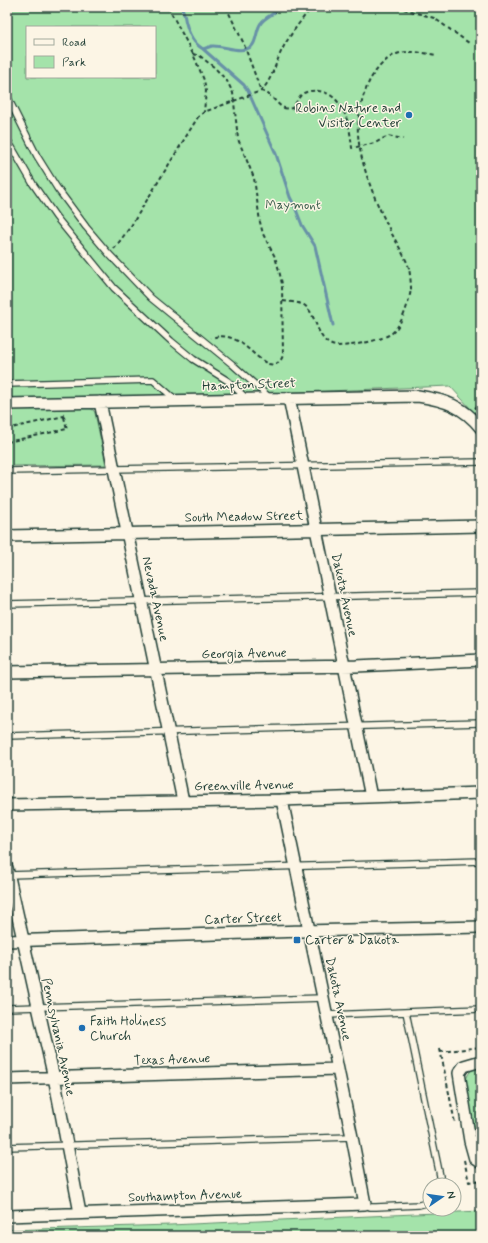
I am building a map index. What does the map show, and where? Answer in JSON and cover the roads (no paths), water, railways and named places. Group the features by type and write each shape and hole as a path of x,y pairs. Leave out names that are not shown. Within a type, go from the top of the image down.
{"street":[{"name":"Hampton Street","path":"7,404 418,396 439,399 454,405 469,415 481,428"},
{"name":"Dakota Avenue","path":"290,398 371,797"},
{"name":"Nevada Avenue","path":"100,402 183,801"},
{"name":"South Meadow Street","path":"7,536 481,526"},
{"name":"Georgia Avenue","path":"7,672 344,666 481,660"},
{"name":"Greenville Avenue","path":"7,805 282,800 481,793"},
{"name":"Dakota Avenue","path":"282,800 324,998 365,1204"},
{"name":"Pennsylvania Avenue","path":"7,873 24,941 80,1213"},
{"name":"Carter Street","path":"7,941 481,927"},
{"path":"481,1061 464,1066 459,1073 470,1141 475,1159 481,1163"},
{"name":"Texas Avenue","path":"7,1078 338,1069"},
{"name":"Southampton Avenue","path":"7,1216 365,1204"}],"lane":[{"path":"7,96 37,156 57,188 86,227 109,254 151,298 270,398"},
{"path":"7,139 33,184 56,217 114,288 171,341 193,359 228,381 248,400"},
{"path":"7,384 153,380 178,401"},
{"path":"7,471 481,462"},
{"path":"7,604 481,593"},
{"path":"7,736 481,723"},
{"path":"7,873 296,867 481,861"},
{"path":"7,1008 324,998"},
{"path":"327,1015 481,1009"},
{"path":"406,1012 440,1177"},
{"path":"7,1147 352,1137"},
{"path":"365,1204 370,1207 422,1204"}],"waterway":[{"path":"181,7 190,34 200,47 203,49 217,46 238,50 248,49 254,44 258,28 261,23 280,7"},
{"path":"203,49 244,85 248,91 276,154 290,197 302,225 315,246 333,325"}],"place":[{"name":"Robins Nature and Visitor Center","path":"409,115"},
{"name":"Carter & Dakota","path":"297,940"},
{"name":"Faith Holiness Church","path":"82,1028"}],"park label":[{"name":"Maymont","path":"293,205"}]}
